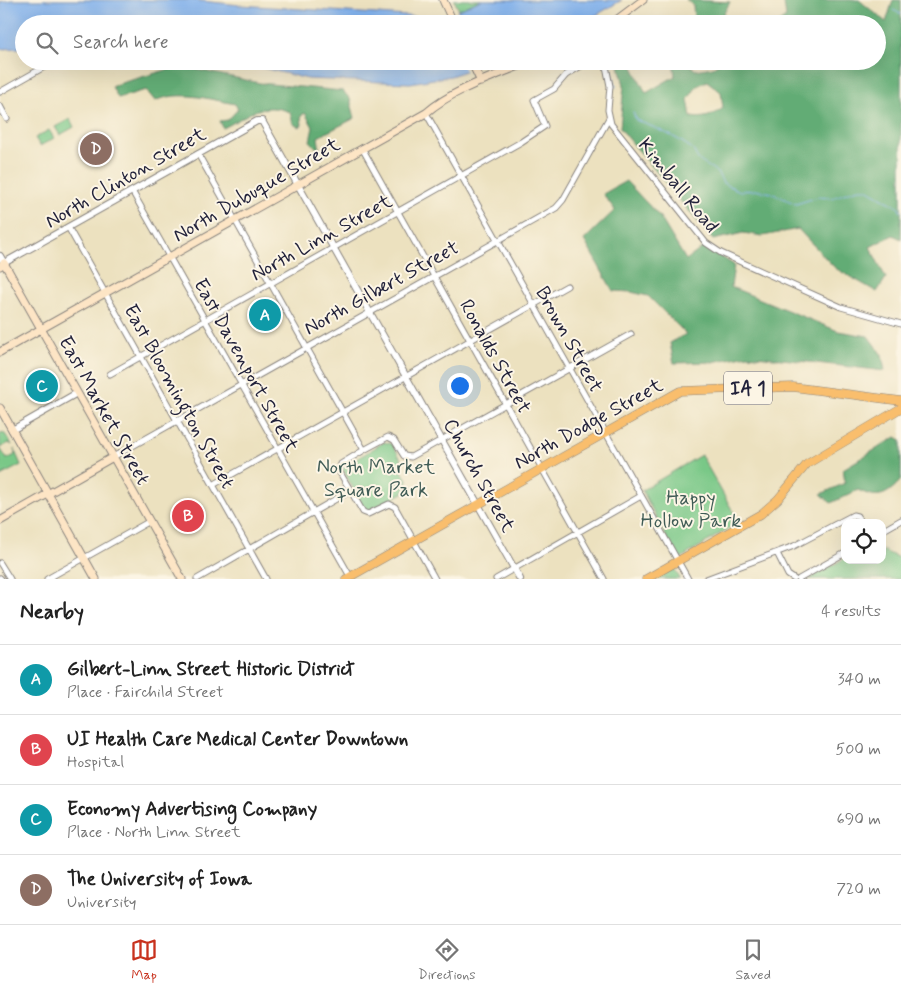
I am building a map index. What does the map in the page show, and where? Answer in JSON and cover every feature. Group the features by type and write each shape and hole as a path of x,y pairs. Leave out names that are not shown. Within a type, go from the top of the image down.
{"main road":[{"path":"443,0 450,15"},
{"path":"624,15 643,0"},
{"path":"624,15 649,0"},
{"path":"476,70 481,82"},
{"name":"North Dubuque Street","path":"0,352 426,113 438,104 510,70"},
{"name":"East Market Street","path":"2,265 41,328 182,579"},
{"name":"North Dodge Street","path":"349,578 680,391 793,387 897,401"},
{"path":"646,579 761,514 778,499 807,464 900,409 897,401"},
{"path":"0,408 96,579"},
{"name":"North Gilbert Street","path":"0,521 113,457"}],"street":[{"path":"0,92 39,70"},
{"name":"North Linn Street","path":"110,374 521,142 545,124 534,100 554,89 566,74 574,70"},
{"path":"607,70 610,86 609,118"},
{"path":"0,106 7,119"},
{"name":"Brown Street","path":"426,113 688,579"},
{"name":"North Gilbert Street","path":"113,457 560,205 609,118"},
{"name":"Kimball Road","path":"609,118 614,129 700,237 711,247 841,308 901,324"},
{"name":"North Clinton Street","path":"2,265 257,120 262,121 265,125"},
{"name":"Church Street","path":"265,125 520,579"},
{"name":"Ronalds Street","path":"362,148 604,579"},
{"path":"198,154 233,220 364,450"},
{"name":"East Davenport Street","path":"132,191 349,578"},
{"name":"East Bloomington Street","path":"68,227 266,579"},
{"name":"East Market Street","path":"0,256 2,265"},
{"path":"213,485 567,286"},
{"path":"435,579 391,504 366,514 339,471 339,467 343,462 384,438 390,437 404,456 409,457 631,334"},
{"path":"12,430 77,393"},
{"path":"197,579 350,491"},
{"path":"496,579 642,496"},
{"path":"846,519 853,515 859,519"},
{"path":"886,529 901,520"},
{"path":"47,579 150,522"},
{"path":"706,579 777,553 812,538 841,522"},
{"path":"777,553 788,575 794,579"},
{"path":"799,579 841,555"},
{"path":"0,563 10,579"}],"green space":[{"path":"454,0 481,0 459,10"},
{"path":"686,0 730,2 723,15 694,15 693,5"},
{"path":"780,0 859,0 877,15 786,15 784,3"},
{"path":"893,0 901,0 901,239 893,235 870,247 886,278 877,292 835,268 798,229 763,236 743,233 713,240 620,128 624,85 620,70 634,70 646,93 675,76 674,70 886,70 886,22","holes":["707,81 721,92 723,108 708,116 700,118 691,117 688,99 697,86"]},
{"path":"166,70 199,70 260,83 343,91 350,99 355,118 318,137 320,151 310,141 313,127 305,113 301,116 302,125 299,127 293,124 290,112 270,108 254,111 223,128 220,121 228,120 238,109 235,104 184,96 174,96 155,101 146,90 118,98 112,87"},
{"path":"70,119 74,127 60,135 55,127"},
{"path":"49,130 54,138 40,146 35,138"},
{"path":"626,181 660,217 686,260 705,246 734,265 731,287 838,331 868,336 882,355 885,371 748,355 712,362 674,363 670,343 686,334 648,296 631,292 613,291 584,240 615,210 603,194"},
{"path":"0,433 5,434 12,445 9,443 0,448"},
{"path":"896,437 901,440 901,480 891,490 882,495 871,495 858,490 831,503 821,494 845,483 843,469"},
{"name":"North Market Square Park","path":"384,442 392,444 401,459 400,468 408,481 403,493 366,512 342,468"},
{"path":"0,448 7,459 15,455 14,449 21,465 0,476"},
{"name":"Happy Hollow Park","path":"701,455 739,522 678,560 642,490"},
{"path":"886,552 901,559 901,579 809,579 841,560 841,564 886,564"},
{"path":"674,568 680,579 656,579"}],"water":[{"path":"12,0 192,0 392,15 15,15 15,48 0,49 0,2"},
{"path":"481,0 622,0 596,15 441,15 459,10"},
{"path":"271,70 467,70 451,76 410,83 308,79"}],"pier":[{"path":"456,8 459,15 439,15 438,13"}],"waterway":[{"path":"893,10 901,14"},
{"path":"612,70 616,87"},
{"path":"633,112 636,120 680,140 693,150 698,159 714,170 723,183 740,191 756,190 772,193 796,204 818,197 832,198 858,189 867,189 898,207 901,212"}],"place":[{"name":"The University of Iowa","path":"96,149"},
{"name":"Gilbert-Linn Street Historic District","path":"265,315"},
{"name":"Economy Advertising Company","path":"42,386"},
{"name":"UI Health Care Medical Center Downtown","path":"188,516"}]}
